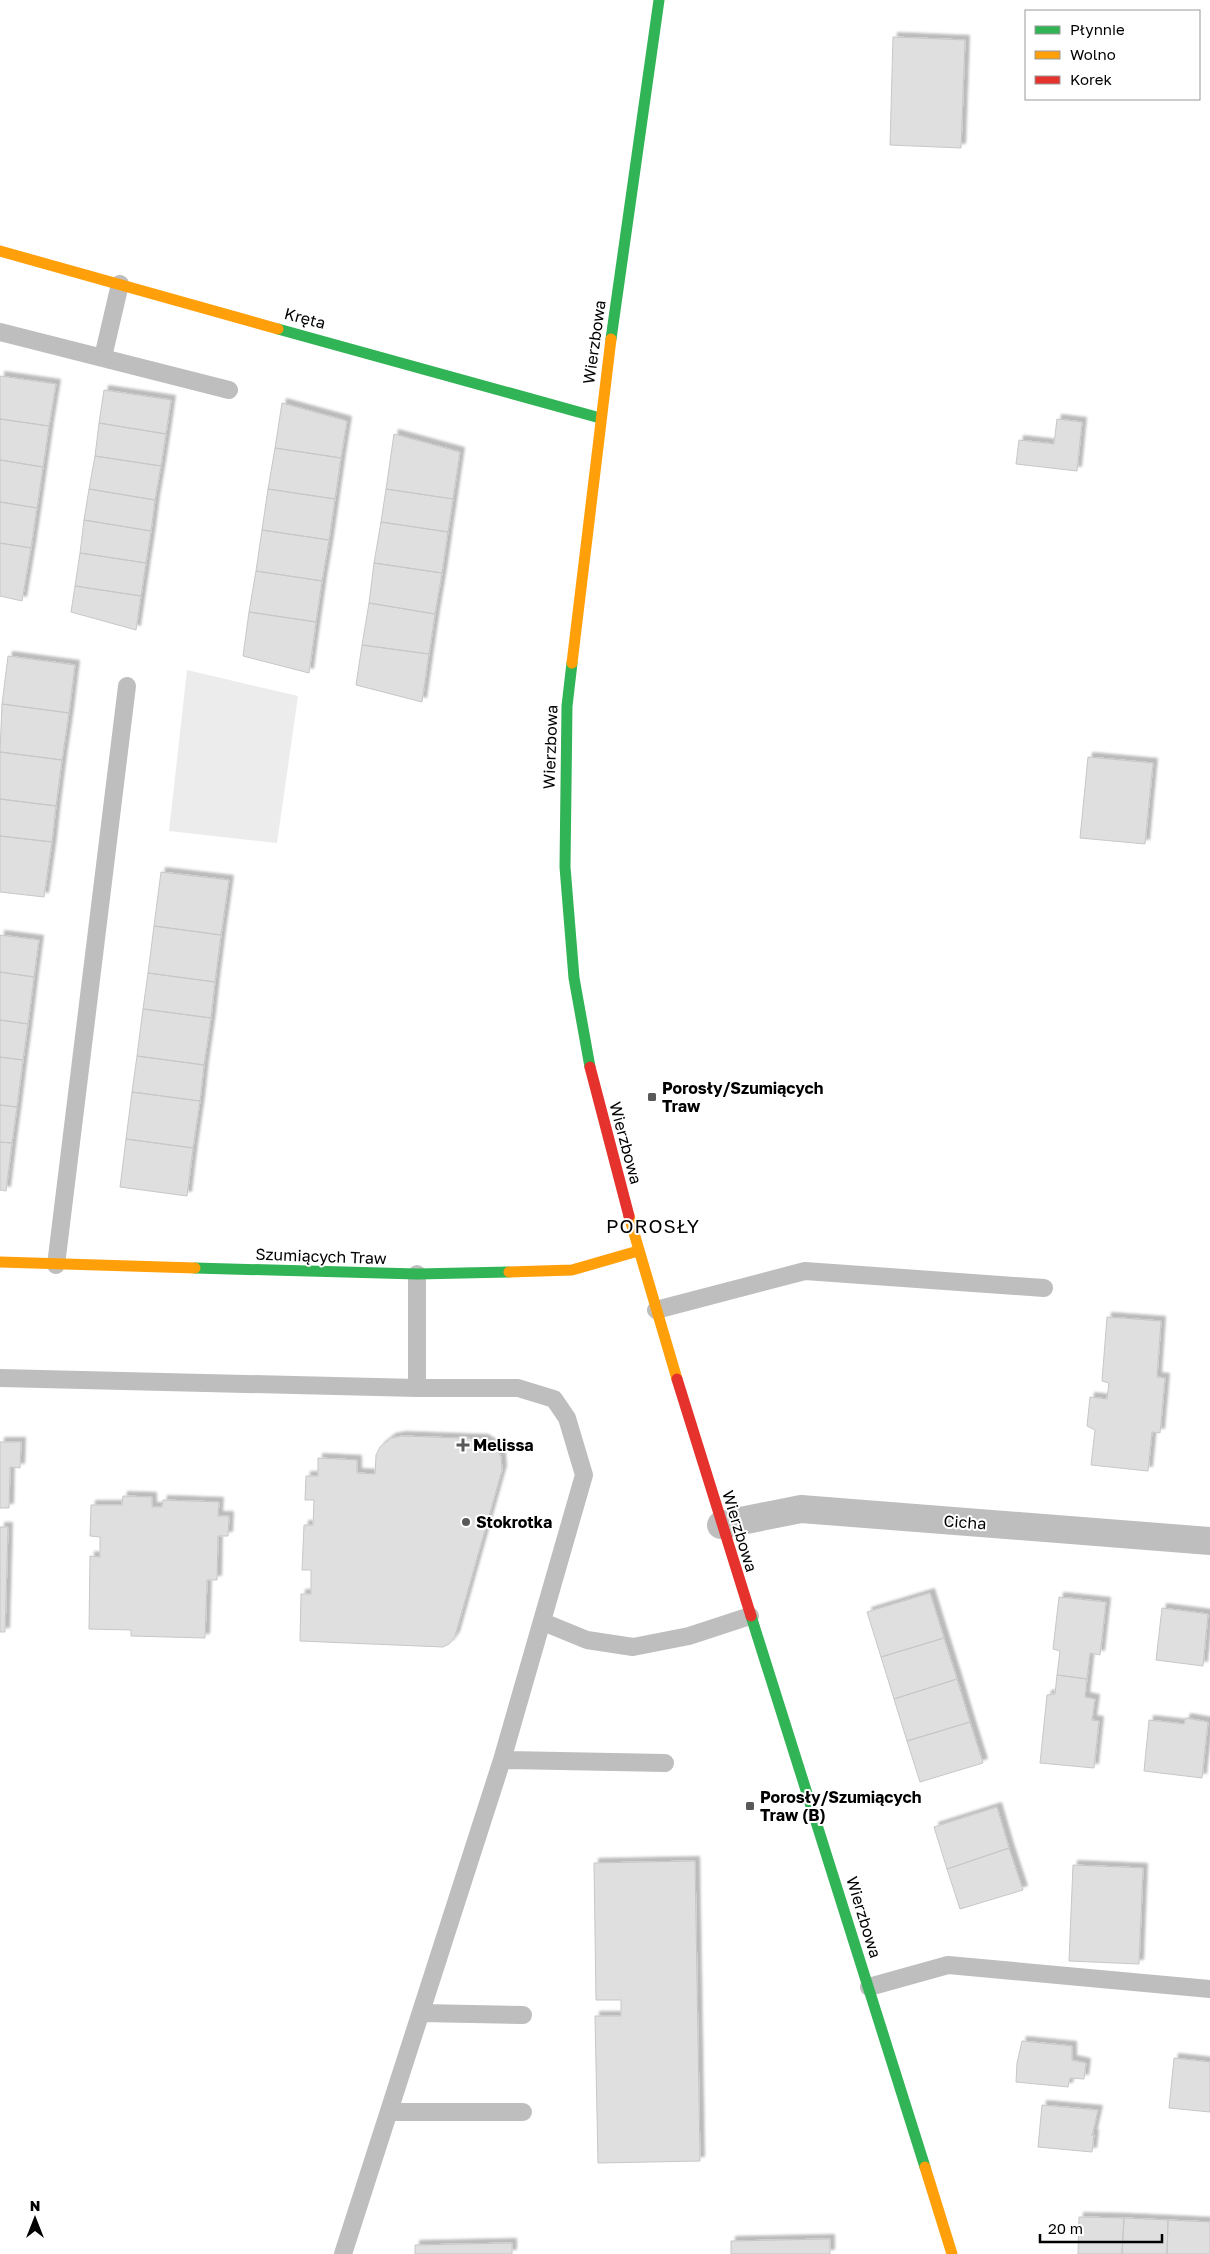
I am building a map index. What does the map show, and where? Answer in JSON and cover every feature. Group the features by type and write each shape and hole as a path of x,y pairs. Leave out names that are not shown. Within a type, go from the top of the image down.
{"street":[{"name":"Wierzbowa","path":"659,0 600,418 567,706 565,867 574,978 591,1074 638,1251 720,1525 869,1987 952,2254"},
{"name":"Kręta","path":"0,251 600,418"},
{"name":"Szumiących Traw","path":"0,1262 417,1274 572,1270 638,1251"},
{"name":"Cicha","path":"720,1525 801,1509 1210,1541"}],"lane":[{"path":"103,357 120,284"},
{"path":"0,332 229,390"},
{"path":"56,1265 127,686"},
{"path":"656,1310 806,1271 1044,1288"},
{"path":"417,1274 417,1388"},
{"path":"0,1378 417,1388 518,1388 554,1399 567,1418 584,1475 502,1760 344,2254"},
{"path":"543,1622 588,1640 633,1647 689,1636 750,1616"},
{"path":"502,1760 665,1763"},
{"path":"869,1987 948,1965 1210,1989"},
{"path":"421,2013 523,2014"},
{"path":"389,2112 523,2112"}],"shaded area":[{"path":"187,670 298,696 277,843 169,831"}],"building":[{"path":"893,37 965,40 961,148 890,145"},
{"path":"0,376 56,384 49,426 0,419"},
{"path":"104,390 171,400 166,434 99,423"},
{"path":"282,403 347,421 341,458 275,448"},
{"path":"0,419 49,426 43,467 0,460"},
{"path":"1057,419 1082,422 1077,471 1016,464 1019,440 1054,444"},
{"path":"99,423 166,434 161,466 95,456"},
{"path":"394,434 460,452 453,499 386,489"},
{"path":"275,448 341,458 335,499 268,489"},
{"path":"95,456 161,466 155,500 89,489"},
{"path":"0,460 43,467 37,508 0,502"},
{"path":"89,489 155,500 151,531 84,520"},
{"path":"268,489 335,499 329,540 262,530"},
{"path":"386,489 453,499 448,532 381,522"},
{"path":"0,502 37,508 31,548 0,543"},
{"path":"84,520 151,531 146,563 80,553"},
{"path":"381,522 448,532 442,573 374,563"},
{"path":"262,530 329,540 322,581 256,571"},
{"path":"0,543 31,548 22,601 0,596"},
{"path":"80,553 146,563 141,596 75,586"},
{"path":"374,563 442,573 435,614 369,603"},
{"path":"256,571 322,581 316,622 249,612"},
{"path":"75,586 141,596 136,630 71,612"},
{"path":"369,603 435,614 429,654 362,645"},
{"path":"249,612 316,622 309,673 243,656"},
{"path":"362,645 429,654 422,702 356,685"},
{"path":"8,656 75,665 69,713 2,704"},
{"path":"2,704 69,713 62,760 0,752"},
{"path":"0,752 62,760 56,806 0,799"},
{"path":"1088,757 1153,763 1145,844 1080,838"},
{"path":"0,799 56,806 52,842 0,836"},
{"path":"0,836 52,842 44,897 0,892"},
{"path":"161,872 229,880 221,935 154,926"},
{"path":"154,926 221,935 215,982 148,973"},
{"path":"0,935 39,940 34,977 0,972"},
{"path":"0,972 34,977 28,1024 0,1020"},
{"path":"148,973 215,982 211,1018 143,1009"},
{"path":"143,1009 211,1018 204,1065 137,1056"},
{"path":"0,1020 28,1024 23,1060 0,1057"},
{"path":"137,1056 204,1065 200,1101 132,1092"},
{"path":"0,1057 23,1060 17,1107 0,1105"},
{"path":"132,1092 200,1101 193,1148 126,1139"},
{"path":"0,1105 17,1107 12,1143 0,1142"},
{"path":"126,1139 193,1148 187,1196 120,1187"},
{"path":"0,1142 12,1143 6,1191 0,1190"},
{"path":"1107,1317 1161,1321 1157,1377 1165,1378 1160,1433 1152,1432 1148,1471 1091,1465 1095,1430 1087,1426 1090,1397 1107,1399 1109,1383 1102,1381"},
{"path":"402,1436 484,1439 495,1446 501,1457 502,1470 455,1636 449,1644 443,1647 300,1641 301,1594 311,1594 311,1570 302,1570 304,1525 313,1525 314,1500 305,1500 306,1476 318,1476 318,1458 357,1460 357,1473 375,1474 376,1455 380,1447 391,1438"},
{"path":"0,1442 21,1442 20,1468 10,1467 9,1508 0,1508"},
{"path":"123,1496 152,1497 152,1507 162,1507 163,1500 219,1502 218,1516 229,1516 228,1536 218,1536 217,1580 207,1580 205,1638 131,1636 131,1630 89,1629 90,1556 100,1557 100,1537 90,1536 91,1505 122,1505"},
{"path":"0,1527 8,1527 5,1632 0,1632"},
{"path":"930,1593 944,1638 881,1657 867,1612"},
{"path":"1059,1597 1106,1602 1100,1655 1090,1653 1087,1679 1057,1675 1060,1651 1053,1649"},
{"path":"1162,1608 1208,1614 1203,1666 1156,1660"},
{"path":"944,1638 957,1679 894,1699 881,1657"},
{"path":"1057,1675 1087,1679 1085,1697 1095,1699 1092,1720 1099,1721 1094,1768 1040,1763 1047,1695 1055,1694"},
{"path":"957,1679 970,1722 907,1741 894,1699"},
{"path":"1186,1718 1208,1722 1202,1778 1144,1771 1149,1720 1184,1724"},
{"path":"970,1722 983,1763 920,1782 907,1741"},
{"path":"997,1807 1009,1848 947,1869 934,1827"},
{"path":"1009,1848 1023,1890 960,1909 947,1869"},
{"path":"695,1861 700,2161 598,2163 595,2016 621,2016 621,2000 596,2000 594,1863"},
{"path":"1073,1865 1143,1868 1139,1964 1069,1961"},
{"path":"1022,2041 1072,2046 1072,2060 1086,2063 1084,2079 1070,2078 1068,2087 1016,2082 1017,2063"},
{"path":"1174,2058 1210,2062 1210,2112 1169,2108"},
{"path":"1042,2105 1098,2110 1092,2136 1094,2134 1092,2152 1038,2147"},
{"path":"1079,2217 1124,2218 1122,2254 1078,2254"},
{"path":"1124,2218 1168,2220 1167,2254 1122,2254"},
{"path":"1168,2220 1210,2222 1210,2254 1167,2254"},
{"path":"830,2239 830,2254 731,2254 731,2241"},
{"path":"512,2243 512,2254 415,2254 415,2245"}],"traffic: fast":[{"path":"611,339 659,0"},
{"path":"278,329 600,418"},
{"path":"572,663 567,706 565,867 574,978 590,1067"},
{"path":"195,1268 417,1274 509,1272"},
{"path":"751,1616 925,2167"}],"traffic: slow":[{"path":"0,251 278,329"},
{"path":"572,663 611,339"},
{"path":"629,1216 677,1379"},
{"path":"509,1272 572,1270 638,1251"},
{"path":"0,1262 195,1268"},
{"path":"925,2167 952,2254"}],"traffic: jam":[{"path":"590,1067 629,1216"},
{"path":"677,1379 751,1616"}],"place":[{"name":"Porosły/Szumiących Traw","path":"652,1097"},
{"name":"Melissa","path":"463,1445"},
{"name":"Stokrotka","path":"466,1522"},
{"name":"Porosły/Szumiących Traw (B)","path":"750,1806"}],"district":[{"name":"POROSŁY","path":"653,1225"}]}
